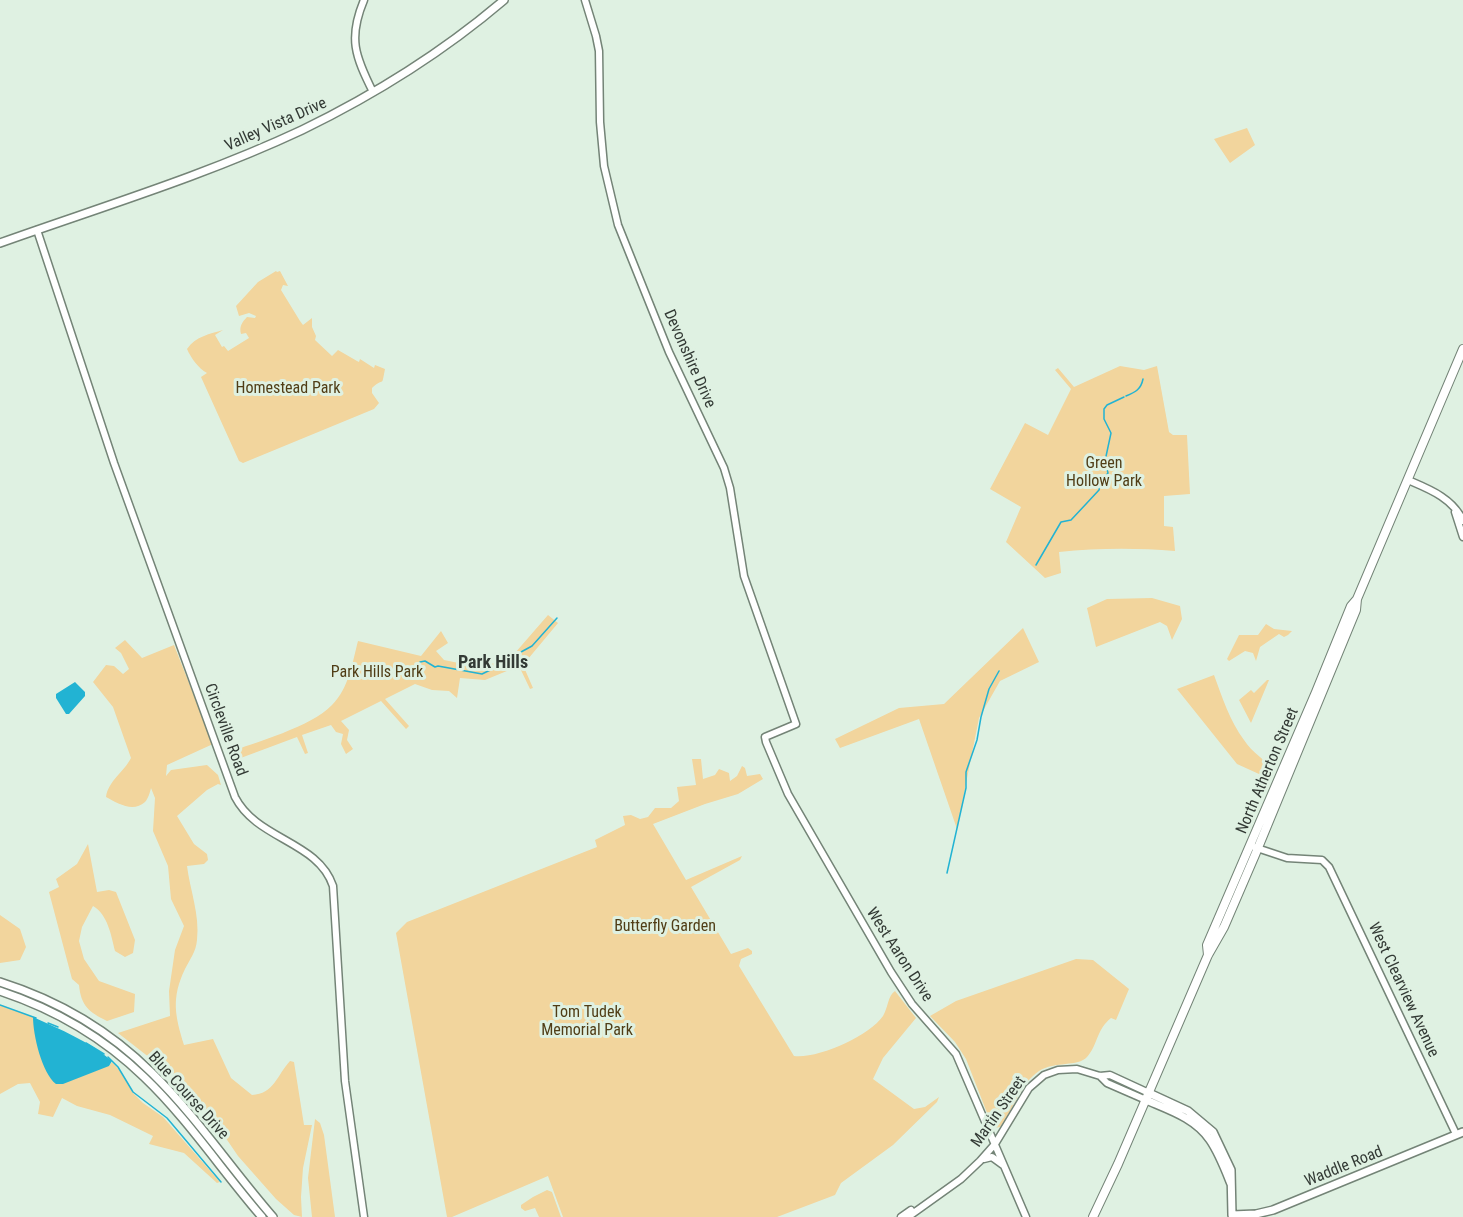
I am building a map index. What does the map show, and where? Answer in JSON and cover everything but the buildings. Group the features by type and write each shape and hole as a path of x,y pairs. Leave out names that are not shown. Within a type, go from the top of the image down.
{"main road":[{"name":"Valley Vista Drive","path":"0,243 153,190 301,130 373,92 427,58 504,0"},
{"name":"North Atherton Street","path":"1093,1217 1111,1181 1208,955 1224,927 1350,606 1357,599 1463,349"},
{"name":"Blue Course Drive","path":"0,982 64,1008 103,1032 138,1059 174,1097 273,1217"},
{"name":"Blue Course Drive","path":"0,991 59,1015 98,1038 127,1061 164,1098 262,1217"},
{"path":"1147,1096 1185,1117 1207,1135 1233,1186 1232,1216"},
{"name":"Waddle Road","path":"1232,1216 1273,1210 1460,1133"}],"street":[{"path":"364,0 354,39 356,55 373,92"},
{"name":"Devonshire Drive","path":"585,0 597,36 604,166 618,225 669,352 718,456 730,488 744,576 796,724 765,737"},
{"name":"Circleville Road","path":"37,230 117,472 235,797 241,808 254,822 318,861 333,886 345,1081 364,1217"},
{"path":"1407,480 1436,492 1452,506 1463,521"},
{"path":"1452,506 1463,537"},
{"name":"West Aaron Drive","path":"765,737 788,794 903,992 956,1054 1026,1217"},
{"name":"West Clearview Avenue","path":"1254,847 1287,858 1322,860 1329,867 1460,1133"},
{"name":"Martin Street","path":"908,1217 961,1179 981,1161 1007,1127 1029,1088 1044,1075 1058,1070 1074,1069 1100,1076 1107,1083 1147,1096"},
{"path":"987,1125 996,1131 1007,1127"},
{"path":"981,1161 992,1157 1005,1167"},
{"name":"Martin Street","path":"901,1217 931,1200"}],"green space":[{"path":"1247,128 1255,145 1230,163 1214,139"},
{"name":"Homestead Park","path":"280,271 288,286 283,285 281,290 303,325 312,318 315,340 332,356 338,350 359,362 360,359 374,368 375,365 385,369 383,381 372,388 372,393 379,403 374,409 243,463 239,461 201,377 207,373 195,362 187,349 199,338 223,330 215,335 222,347 224,346 228,351 249,338 246,333 241,334 242,323 247,317 255,318 256,316 249,313 239,316 236,306 258,282"},
{"name":"Green Hollow Park","path":"1120,366 1144,370 1157,366 1169,432 1173,435 1187,435 1190,494 1164,496 1164,526 1173,527 1175,551 1117,549 1059,552 1061,573 1045,578 1006,542 1021,507 990,489 1025,423 1048,435 1071,389 1055,370 1058,368 1074,387"},
{"path":"1152,598 1180,606 1182,619 1172,640 1167,626 1160,622 1096,647 1087,608 1107,599"},
{"name":"Park Hills Park","path":"548,615 558,623 523,665 533,688 530,689 519,666 485,680 460,678 457,698 449,691 432,690 415,684 385,699 409,726 406,729 381,701 341,721 349,730 347,740 353,749 346,754 341,744 343,734 336,732 331,725 302,735 308,753 305,754 297,737 230,762 227,753 297,727 323,713 332,705 346,683 358,641 421,656 441,631 448,643 436,651 444,660 483,668 515,653"},
{"path":"1266,624 1274,629 1292,631 1284,637 1279,634 1260,647 1256,661 1253,653 1245,651 1229,661 1227,659 1239,635 1258,635"},
{"path":"1023,628 1039,662 1000,681 979,718 957,829 919,719 840,748 835,739 899,708 944,704"},
{"path":"125,640 142,658 174,645 213,744 167,765 166,776 171,770 207,765 218,775 221,785 218,784 207,790 177,816 194,844 207,854 208,860 204,864 187,866 198,931 195,948 181,979 176,998 178,1025 184,1045 213,1039 231,1078 252,1095 265,1091 290,1061 294,1062 304,1125 312,1125 303,1168 302,1217 294,1215 276,1199 238,1156 219,1128 204,1114 187,1091 159,1065 118,1033 170,1016 169,991 175,950 184,926 171,899 168,866 153,831 155,798 151,788 145,802 135,807 125,806 106,797 113,781 131,758 113,707 93,682 106,665 114,666 123,674 129,669 121,653 115,648"},
{"path":"1214,675 1239,733 1247,745 1267,763 1273,772 1270,779 1237,764 1177,689"},
{"path":"1269,680 1251,723 1239,700 1251,690 1254,693"},
{"name":"Tom Tudek Memorial Park","path":"692,759 701,759 703,779 715,775 719,769 729,773 730,781 737,776 742,766 747,776 760,774 763,779 738,794 653,824 686,880 742,856 740,860 691,887 731,954 748,948 752,951 752,954 741,959 739,966 794,1056 829,1050 867,1031 883,1016 891,995 895,991 916,1018 883,1058 873,1079 914,1109 925,1107 939,1097 937,1102 893,1145 841,1183 835,1195 777,1217 563,1217 548,1176 452,1217 447,1217 396,933 407,922 597,847 595,840 625,825 623,816 631,815 640,819 648,817 655,808 671,808 679,801 677,787 696,785"},
{"path":"88,844 97,892 109,890 116,892 135,940 133,953 125,957 115,951 105,920 93,906 82,927 79,941 84,959 99,981 135,994 134,1012 107,1021 87,1008 79,985 72,979 49,892 59,887 56,879 77,864"},
{"path":"0,915 20,929 26,947 20,960 0,963"},
{"path":"1076,959 1093,960 1129,989 1116,1020 1111,1018 1106,1023 1091,1052 1083,1060 1045,1068 1032,1077 1026,1083 1000,1127 995,1128 966,1059 955,1042 930,1016 956,1001"},
{"path":"0,1005 33,1017 39,1050 109,1066 112,1062 133,1093 163,1117 220,1182 217,1183 184,1153 149,1144 153,1136 110,1115 77,1106 62,1098 53,1117 38,1114 40,1102 30,1083 18,1084 0,1094"},
{"path":"315,1119 320,1123 324,1135 335,1217 312,1217 308,1178"},
{"path":"547,1190 552,1192 561,1217 539,1217 535,1208 525,1211 521,1208 521,1205"}],"water":[{"path":"75,682 85,692 85,696 69,714 66,714 56,694"},
{"path":"33,1017 64,1031 103,1054 112,1061 109,1066 63,1084 56,1084 46,1071 39,1053"}],"waterway":[{"path":"1126,396 1138,390 1143,379"},
{"path":"1105,461 1111,433 1104,419 1104,409 1107,405 1124,397"},
{"path":"1036,565 1061,522 1071,520 1099,490 1101,482 1108,473 1106,465"},
{"path":"411,673 416,671 420,662 425,661 435,667 482,674 517,657 532,646 557,618"},
{"path":"947,873 966,788 966,772 977,740 989,689 999,671"},
{"path":"0,1005 36,1018"},
{"path":"48,1023 58,1027"},
{"path":"86,1043 104,1054"},
{"path":"108,1057 118,1067 133,1092 167,1118 221,1182"}],"district":[{"name":"Park Hills","path":"493,663"}],"park label":[{"name":"Butterfly Garden","path":"665,927"}]}
